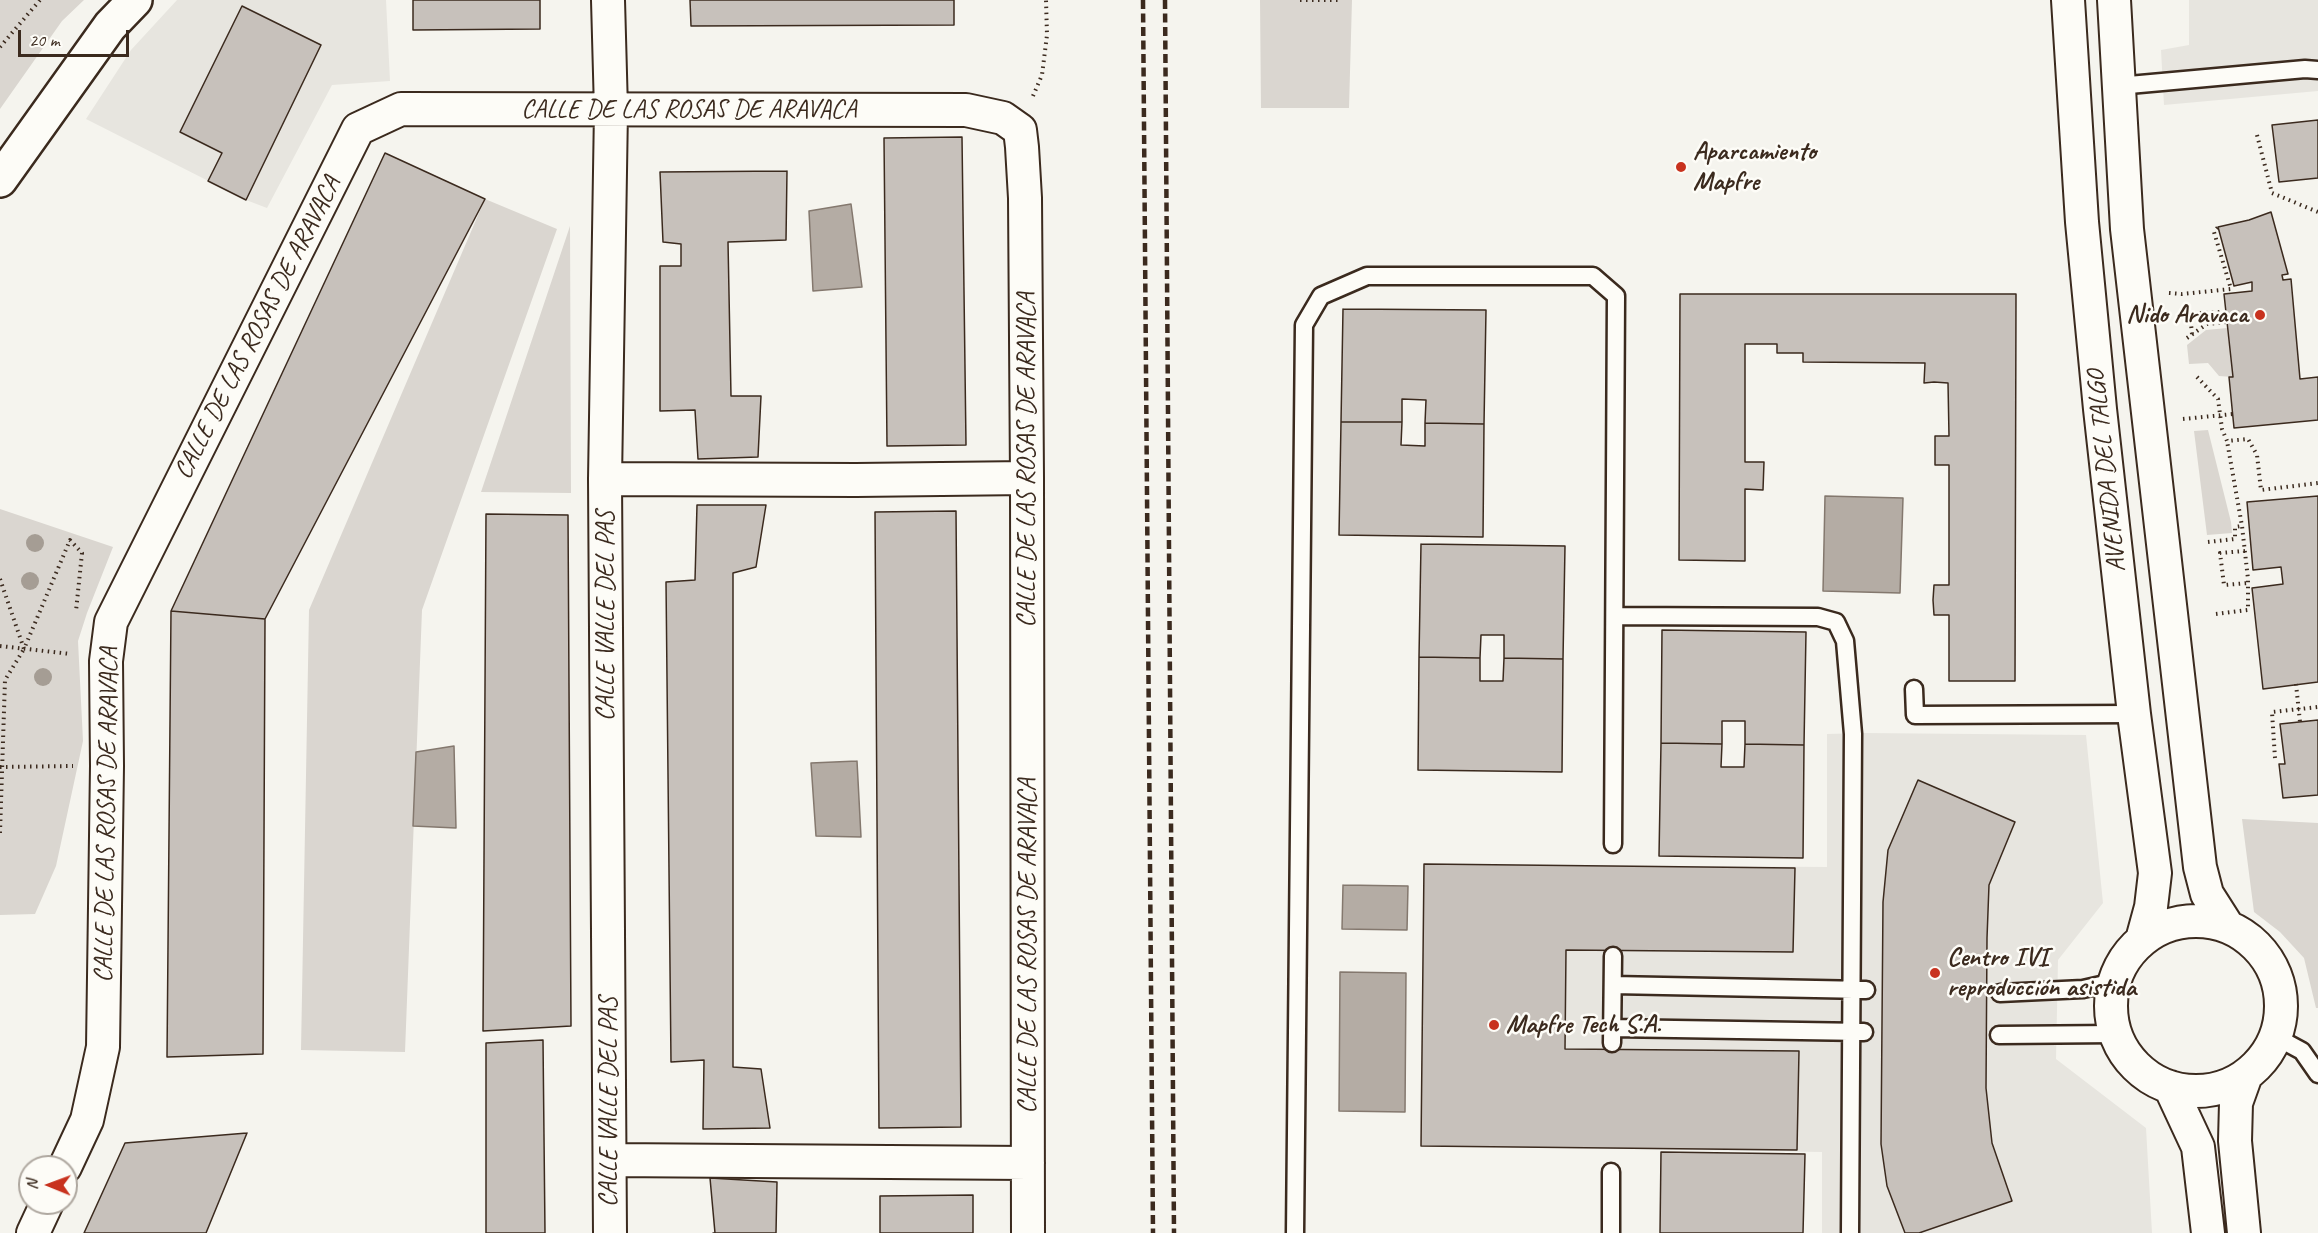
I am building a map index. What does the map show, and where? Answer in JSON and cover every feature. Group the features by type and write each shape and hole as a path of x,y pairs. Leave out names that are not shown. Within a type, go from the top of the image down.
{"main road":[{"path":"0,180 110,26 135,0"}],"street":[{"name":"CALLE VALLE DEL PAS","path":"608,0 610,110 605,478 610,1233"},
{"name":"AVENIDA DEL TALGO","path":"2068,0 2082,222 2134,714 2155,873 2151,907 2142,940"},
{"name":"AVENIDA DEL TALGO","path":"2114,0 2127,228 2199,867 2207,894 2228,927"},
{"name":"CALLE DE LAS ROSAS DE ARAVACA","path":"70,1155 87,1120 103,1047 107,766 106,661 111,622 358,129 401,109 966,110 1003,118 1020,130 1025,198 1028,1233"},
{"path":"605,478 856,480 1027,478"},
{"path":"2183,921 2206,921 2228,927 2251,941 2268,960 2278,984 2281,1011 2276,1037 2263,1058 2246,1075 2223,1087 2196,1091 2170,1087 2146,1076 2128,1057 2116,1034 2111,1008 2114,982 2125,959 2142,940 2162,927 2183,921"},
{"path":"2244,1233 2235,1141 2236,1103 2246,1075"},
{"path":"2170,1087 2198,1147 2208,1233"},
{"path":"610,1160 1028,1163"},
{"path":"33,1233 41,1215"}],"lane":[{"path":"2118,86 2305,69 2318,70"},
{"path":"1295,1233 1304,325 1322,296 1367,276 1593,276 1616,296 1613,844"},
{"path":"1615,616 1818,617 1836,622 1845,640 1853,734 1858,990 1850,1233"},
{"path":"1914,689 1915,715 2134,714"},
{"path":"1613,956 1612,1036 1857,1032"},
{"path":"2000,993 2083,989 2114,982"},
{"path":"1613,985 1858,990"},
{"path":"1999,1035 2116,1034"},
{"path":"2276,1037 2302,1051 2318,1074"},
{"path":"1611,1172 1611,1233"}],"path":[{"path":"0,47 40,0"},
{"path":"1020,130 1042,75 1047,35 1046,0"},
{"path":"1300,0 1339,0"},
{"path":"2257,135 2272,193 2318,212"},
{"path":"2168,292 2182,294 2231,289 2214,232 2218,227"},
{"path":"2187,338 2207,324 2224,323 2220,312 2190,314 2192,334"},
{"path":"2197,377 2218,399 2242,526 2248,583 2248,610 2216,614"},
{"path":"2149,423 2233,414"},
{"path":"2227,441 2248,439 2257,455 2261,490 2318,483"},
{"path":"2208,542 2235,539 2235,527 2242,526"},
{"path":"0,833 0,767 5,680 24,649 70,540 82,553 75,620"},
{"path":"2244,551 2220,553 2224,585 2248,583"},
{"path":"0,579 24,649"},
{"path":"71,654 72,643"},
{"path":"0,646 71,654 106,661"},
{"path":"2296,684 2300,722"},
{"path":"2276,758 2272,712 2318,707"},
{"path":"0,767 79,766"}],"shaded area":[{"path":"0,0 84,0 62,21 0,109"},
{"path":"177,0 386,0 390,81 332,85 267,208 246,200 86,119 131,50"},
{"path":"1260,0 1352,0 1349,108 1261,108"},
{"path":"2189,0 2318,0 2318,91 2164,105 2161,50 2189,45"},
{"path":"485,199 557,229 422,610 405,1052 301,1050 309,610"},
{"path":"851,204 862,287 813,291 809,211"},
{"path":"570,226 571,493 481,492"},
{"path":"2227,328 2233,377 2219,376 2208,363 2189,364 2187,345 2206,330"},
{"path":"2208,430 2232,533 2207,535 2194,431"},
{"path":"1825,496 1903,498 1900,593 1823,591"},
{"path":"0,509 113,547 78,641 83,741 56,866 35,914 0,915"},
{"path":"1827,734 2086,735 2103,903 2058,960 2056,1059 2146,1128 2152,1233 1822,1233 1822,1152 1421,1146 1424,864 1827,867"},
{"path":"454,746 456,828 413,826 416,752"},
{"path":"857,761 861,837 816,836 811,763"},
{"path":"2242,819 2318,823 2318,1008 2316,1008 2304,958 2280,932 2254,912"},
{"path":"1343,885 1408,886 1407,930 1342,929"},
{"path":"1340,972 1406,973 1405,1112 1339,1111"}],"building":[{"path":"413,0 540,0 540,29 413,30"},
{"path":"690,0 954,0 954,25 691,26"},
{"path":"242,6 321,45 246,200 208,181 222,153 180,132"},
{"path":"2318,120 2318,178 2279,182 2272,125"},
{"path":"962,137 966,445 887,446 884,138"},
{"path":"385,153 485,199 265,619 171,611"},
{"path":"787,171 786,240 728,242 731,396 761,396 758,457 698,459 695,410 660,411 660,266 681,266 681,244 663,242 660,172"},
{"name":"Nido Aravaca","path":"2271,212 2288,274 2282,275 2283,280 2291,279 2300,379 2318,377 2318,420 2234,428 2229,377 2233,377 2224,294 2252,291 2252,282 2234,286 2218,227"},
{"path":"1680,294 2016,294 2015,681 1949,681 1949,615 1934,615 1933,600 1934,585 1949,585 1949,465 1935,465 1935,436 1949,436 1948,383 1924,383 1925,363 1803,362 1803,353 1777,353 1777,344 1745,344 1745,462 1764,462 1763,490 1745,489 1745,561 1679,560"},
{"path":"1343,309 1486,310 1484,424 1425,423 1426,400 1402,399 1402,422 1341,422"},
{"path":"1341,422 1402,422 1401,445 1425,446 1425,423 1484,424 1483,537 1339,535"},
{"path":"2318,496 2318,682 2263,689 2252,588 2283,584 2281,567 2253,570 2247,502"},
{"path":"697,505 766,505 756,567 733,573 733,1067 761,1069 770,1128 703,1129 704,1060 671,1062 666,582 695,580"},
{"path":"956,511 961,1127 879,1128 875,512"},
{"path":"486,514 568,515 571,1026 483,1031"},
{"path":"1421,544 1565,546 1563,659 1504,658 1504,635 1481,635 1480,658 1419,657"},
{"path":"171,611 265,619 263,1054 167,1057"},
{"path":"1662,630 1806,632 1804,745 1745,744 1745,721 1722,721 1722,744 1661,743"},
{"path":"1419,657 1480,658 1480,681 1503,681 1504,658 1563,659 1562,772 1418,770"},
{"path":"2318,720 2318,795 2283,798 2279,764 2285,764 2280,724"},
{"path":"1661,743 1722,744 1721,767 1744,767 1745,744 1804,745 1803,858 1659,856"},
{"name":"Centro IVI reproducción asistida","path":"1918,780 2015,822 1989,885 1987,938 1986,1088 1992,1143 2012,1201 1919,1233 1905,1233 1887,1186 1881,1144 1883,902 1888,850"},
{"name":"Mapfre Tech S.A.","path":"1424,864 1795,868 1793,952 1566,950 1565,1049 1799,1051 1797,1150 1421,1146"},
{"path":"543,1040 545,1233 486,1233 486,1043"},
{"path":"247,1133 206,1233 84,1233 125,1143"},
{"path":"1661,1152 1805,1154 1803,1233 1660,1233"},
{"path":"710,1178 777,1182 776,1233 715,1233"},
{"path":"973,1195 973,1233 880,1233 880,1196"}],"railway":[{"path":"1143,0 1153,1233"},
{"path":"1165,0 1174,1233"}],"place":[{"name":"Aparcamiento Mapfre","path":"1681,167"},
{"name":"Nido Aravaca","path":"2260,315"},
{"name":"Centro IVI reproducción asistida","path":"1935,973"},
{"name":"Mapfre Tech S.A.","path":"1494,1025"}]}
